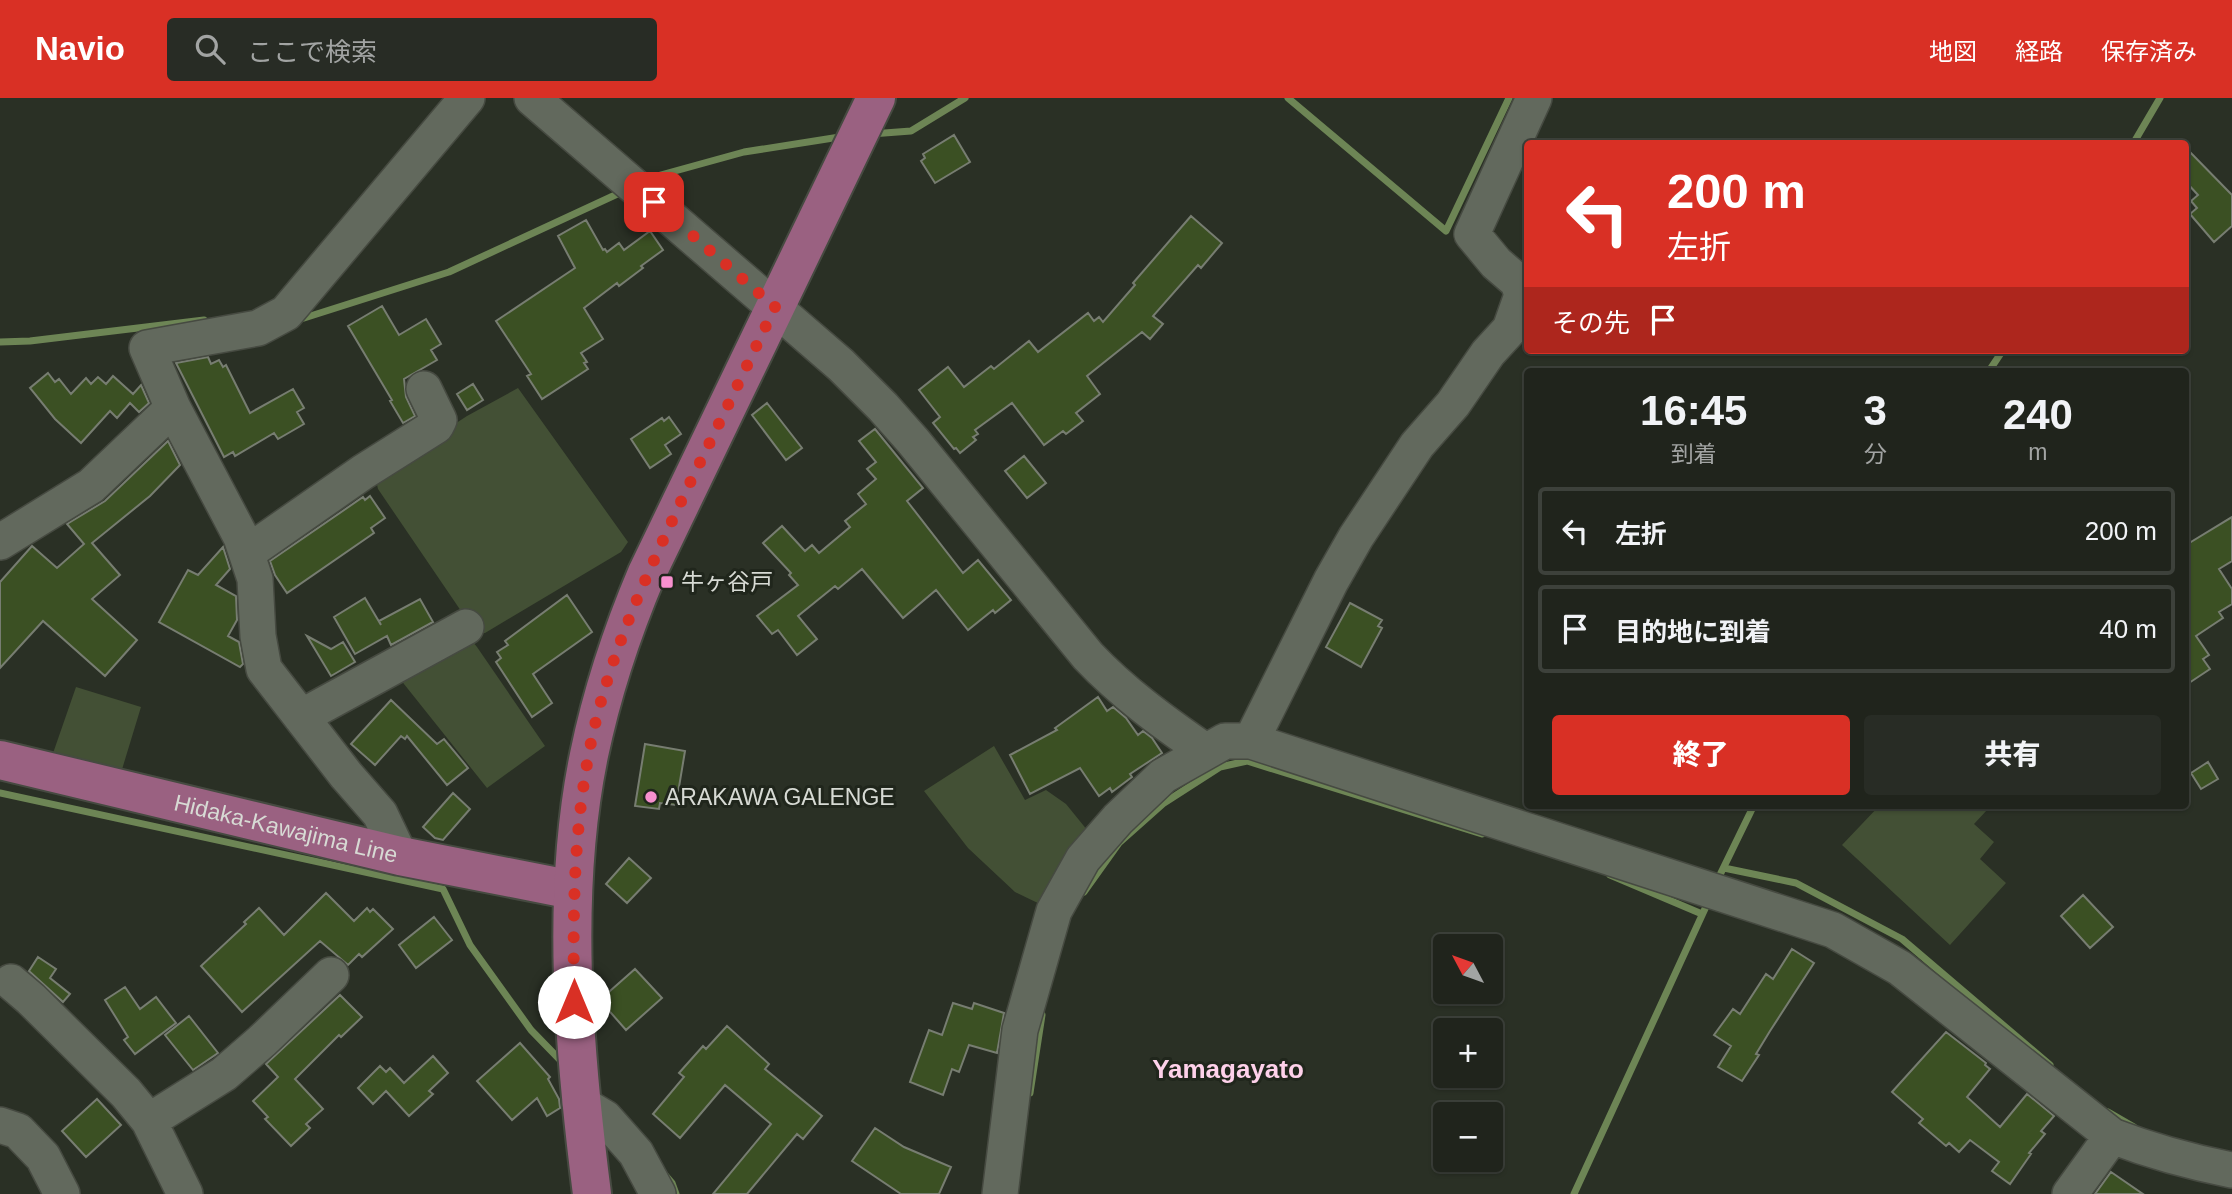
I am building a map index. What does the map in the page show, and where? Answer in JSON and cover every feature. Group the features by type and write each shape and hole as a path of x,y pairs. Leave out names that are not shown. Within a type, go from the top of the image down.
{"main road":[{"path":"592,1194 580,1103 574,1002 573,890 577,830 589,756 604,694 622,633 647,573 876,98"},
{"name":"Hidaka-Kawajima Line","path":"0,760 400,856 573,890"}],"street":[{"path":"400,856 380,814 264,669 258,636 255,579 242,537 173,408 147,348 258,328 274,319 467,98"},
{"path":"532,98 775,307 883,407 1002,548 1088,656 1112,681 1205,751"},
{"path":"1251,741 1356,537 1417,445 1453,404 1488,353 1510,329 1522,295 1518,282 1472,234 1534,98"},
{"path":"247,553 363,472 436,426 439,419 424,389"},
{"path":"0,542 91,486 173,408"},
{"path":"301,717 466,627"},
{"path":"1000,1194 1020,1030 1054,911 1083,859 1118,819 1163,776 1225,741 1251,741 1833,930 1900,968 2112,1136 2184,1160 2232,1170"},
{"path":"149,1121 224,1074 331,975"},
{"path":"11,982 32,999 126,1093 149,1121 185,1194"},
{"path":"580,1103 605,1118 636,1153 658,1194"},
{"path":"0,1125 18,1131 43,1157 62,1194"},
{"path":"2070,1194 2112,1136"}],"green space":[{"path":"518,388 628,542 621,552 485,633 476,633 378,489 375,476 467,416"},
{"path":"468,636 545,746 487,788 396,674"},
{"path":"76,687 141,707 120,776 51,759"},
{"path":"994,746 1025,800 1046,790 1066,804 1092,836 1044,906 1015,892 968,848 924,791"},
{"path":"1876,809 1986,809 1974,824 1994,842 1980,859 2006,883 1950,945 1842,845"}],"building":[{"path":"954,135 970,162 935,183 921,161 925,158 923,154"},
{"path":"2189,151 2232,195 2232,226 2214,242 2190,214 2197,208 2191,201 2198,195 2189,185"},
{"path":"1191,216 1222,243 1201,268 1198,265 1153,316 1163,324 1150,339 1142,332 1087,376 1100,394 1076,413 1083,421 1066,434 1063,431 1044,445 1012,403 975,430 978,434 973,437 976,440 960,453 954,449 933,423 940,417 919,390 948,367 964,387 991,366 994,369 1029,341 1038,352 1088,313 1094,321 1099,317 1103,322"},
{"path":"586,220 603,250 607,252 619,243 624,250 650,231 663,250 619,286 617,283 584,308 603,339 581,353 588,369 542,399 527,376 531,374 496,321 575,268 558,236"},
{"path":"382,306 399,335 426,319 441,344 431,350 437,360 404,379 406,397 415,416 403,423 348,326"},
{"path":"208,357 211,364 219,360 223,367 226,365 250,413 293,389 304,408 297,412 304,424 278,439 274,433 235,456 233,452 224,457 176,363"},
{"path":"48,373 55,382 59,379 71,394 86,378 91,384 98,377 106,384 113,376 133,394 141,385 149,403 139,412 130,403 117,418 110,411 81,443 55,419 30,388"},
{"path":"473,384 483,400 467,410 457,394"},
{"path":"767,403 802,448 786,460 752,415"},
{"path":"669,417 681,434 665,445 671,454 650,468 631,439 662,418 664,421"},
{"path":"875,429 923,488 907,501 963,573 978,560 1011,600 968,630 936,590 903,618 862,569 838,589 835,586 798,616 817,639 797,655 778,630 772,634 757,616 798,585 789,575 791,573 763,543 782,526 805,551 812,545 819,553 850,527 845,521 866,504 858,494 876,479 867,469 876,462 859,441"},
{"path":"168,441 180,465 150,496 92,543 120,575 92,599 137,640 105,676 43,621 0,668 0,582 32,546 57,568 84,544 67,524 105,501"},
{"path":"1024,456 1046,483 1027,498 1005,471"},
{"path":"370,496 385,518 371,528 374,533 287,593 275,575 270,561 363,497 365,500"},
{"path":"2232,517 2232,561 2219,569 2232,589 2232,604 2219,612 2223,618 2196,636 2209,655 2203,659 2210,669 2189,683 2189,543"},
{"path":"223,547 230,569 216,585 236,596 237,620 228,636 239,642 243,664 240,667 159,622 188,570 198,575"},
{"path":"567,595 592,632 533,674 552,703 532,717 496,662 501,658 497,652 508,645 505,641"},
{"path":"365,598 381,625 379,621 420,599 433,622 391,645 387,636 355,654 334,617"},
{"path":"1350,603 1382,620 1378,626 1382,628 1361,667 1326,647"},
{"path":"307,636 331,649 343,642 355,662 331,676"},
{"path":"1098,697 1107,711 1113,707 1126,718 1138,735 1143,731 1152,738 1162,753 1130,774 1132,777 1112,792 1110,788 1099,796 1080,768 1030,794 1010,755 1057,730 1055,728"},
{"path":"391,700 437,744 444,739 468,768 447,785 407,736 405,739 401,736 375,765 351,744"},
{"path":"645,744 685,751 676,805 660,803 659,809 635,806"},
{"path":"2208,762 2218,779 2201,789 2191,773"},
{"path":"453,793 470,809 443,840 435,838 423,827"},
{"path":"629,858 651,878 627,903 606,884"},
{"path":"326,893 354,921 367,908 370,912 373,909 393,929 362,957 359,954 348,965 320,941 242,1012 201,966 246,924 244,922 259,908 284,935"},
{"path":"2083,895 2113,927 2090,948 2061,916"},
{"path":"434,917 452,940 416,968 399,945"},
{"path":"1792,949 1814,963 1770,1031 1756,1054 1759,1055 1742,1081 1718,1067 1731,1046 1714,1035 1733,1009 1740,1014 1766,974 1773,979"},
{"path":"38,957 56,969 50,978 70,994 63,1002 29,971"},
{"path":"635,969 662,998 626,1030 604,1005 606,1002 602,998"},
{"path":"125,987 140,1009 156,997 176,1023 135,1054 124,1040 128,1037 105,1000"},
{"path":"340,995 362,1017 341,1037 339,1035 295,1079 323,1109 306,1124 310,1128 291,1146 265,1119 268,1117 253,1101 278,1077 266,1064"},
{"path":"953,1003 972,1009 974,1003 1004,1013 997,1053 969,1045 959,1072 952,1069 943,1095 910,1082 929,1030 942,1035"},
{"path":"189,1016 218,1053 193,1070 165,1035"},
{"path":"727,1026 769,1064 765,1069 822,1116 803,1139 797,1134 747,1194 713,1194 771,1124 725,1085 680,1138 653,1114 684,1077 679,1073 703,1046 706,1049"},
{"path":"1946,1032 1990,1069 1967,1097 2000,1127 2027,1094 2054,1116 2041,1131 2045,1134 2029,1153 2031,1154 2010,1184 1992,1171 1999,1162 1970,1140 1959,1152 1949,1143 1946,1146 1919,1123 1923,1119 1892,1092"},
{"path":"520,1043 550,1077 548,1079 559,1099 560,1108 547,1116 537,1098 512,1120 477,1081"},
{"path":"433,1056 448,1073 429,1091 433,1094 409,1116 386,1091 373,1104 358,1088 380,1066 386,1072 390,1068 404,1083"},
{"path":"97,1099 121,1125 86,1157 62,1131"},
{"path":"875,1128 904,1147 951,1167 939,1194 901,1194 852,1161"},
{"path":"2111,1172 2143,1194 2095,1194"}],"waterway":[{"path":"871,134 911,131 965,98"},
{"path":"1288,98 1446,231 1509,98"},
{"path":"2135,140 2160,98"},
{"path":"643,182 744,152 846,136"},
{"path":"296,318 301,319 449,272 626,190"},
{"path":"0,342 30,341 204,320"},
{"path":"1991,368 2000,354"},
{"path":"1084,892 1119,843 1164,803 1220,767 1247,761 1482,834"},
{"path":"0,793 443,889 470,945 531,1030 564,1064"},
{"path":"1716,883 1752,809"},
{"path":"1724,868 1796,883 1902,939 2050,1065"},
{"path":"1610,875 1702,914"},
{"path":"1574,1194 1709,900"},
{"path":"1030,1093 1042,1015"},
{"path":"2108,1112 2134,1127"},
{"path":"666,1176 676,1194"}],"place":[{"name":"牛ヶ谷戸","path":"667,582"},
{"name":"ARAKAWA GALENGE","path":"651,797"}],"district":[{"name":"Yamagayato","path":"1228,1069"}],"route":[{"path":"574,1002 573,890 577,830 589,756 604,694 622,633 647,573 775,307 654,202"}]}
